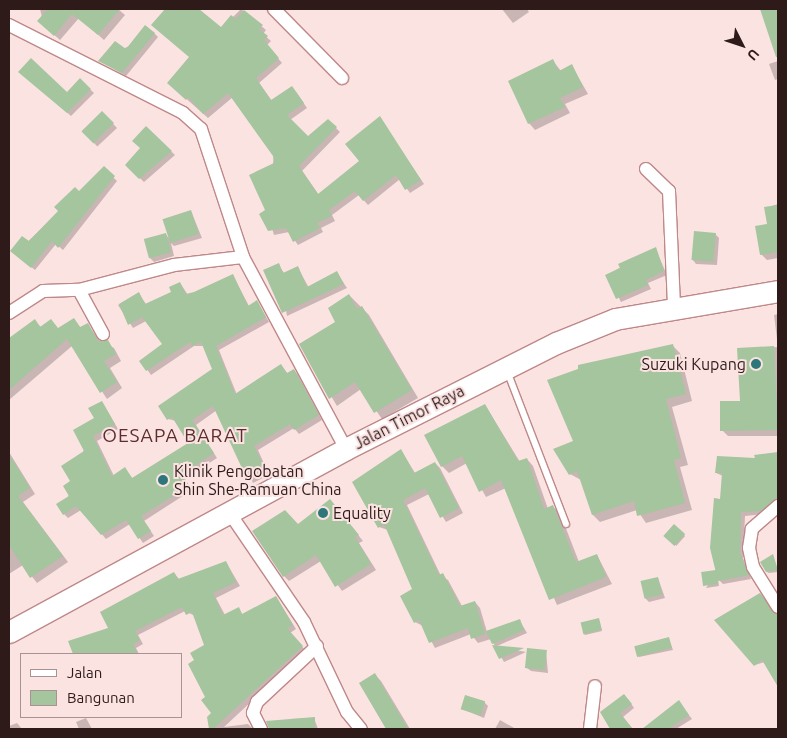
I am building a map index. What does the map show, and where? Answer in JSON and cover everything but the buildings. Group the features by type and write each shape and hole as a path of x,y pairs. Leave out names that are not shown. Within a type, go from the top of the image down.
{"highway":[{"name":"Jalan Timor Raya","path":"9,632 346,449 506,367 615,319 704,301 778,291"}],"street":[{"path":"274,9 342,78"},
{"path":"9,25 183,114 202,129 243,257 346,449"},
{"path":"646,169 669,191 674,307"},
{"path":"9,313 44,291 79,290 174,265 243,257"},
{"path":"79,290 103,334"},
{"path":"778,506 752,529 749,548 753,567 778,607"},
{"path":"230,512 317,646 347,712 361,729"},
{"path":"261,729 253,713 257,702 317,646"},
{"path":"590,729 594,686"}],"lane":[{"path":"506,367 566,524"}],"place":[{"name":"Suzuki Kupang","path":"756,364"},
{"name":"Klinik Pengobatan Shin She-Ramuan China","path":"163,480"},
{"name":"Equality","path":"323,513"}],"district":[{"name":"OESAPA BARAT","path":"175,436"}]}
